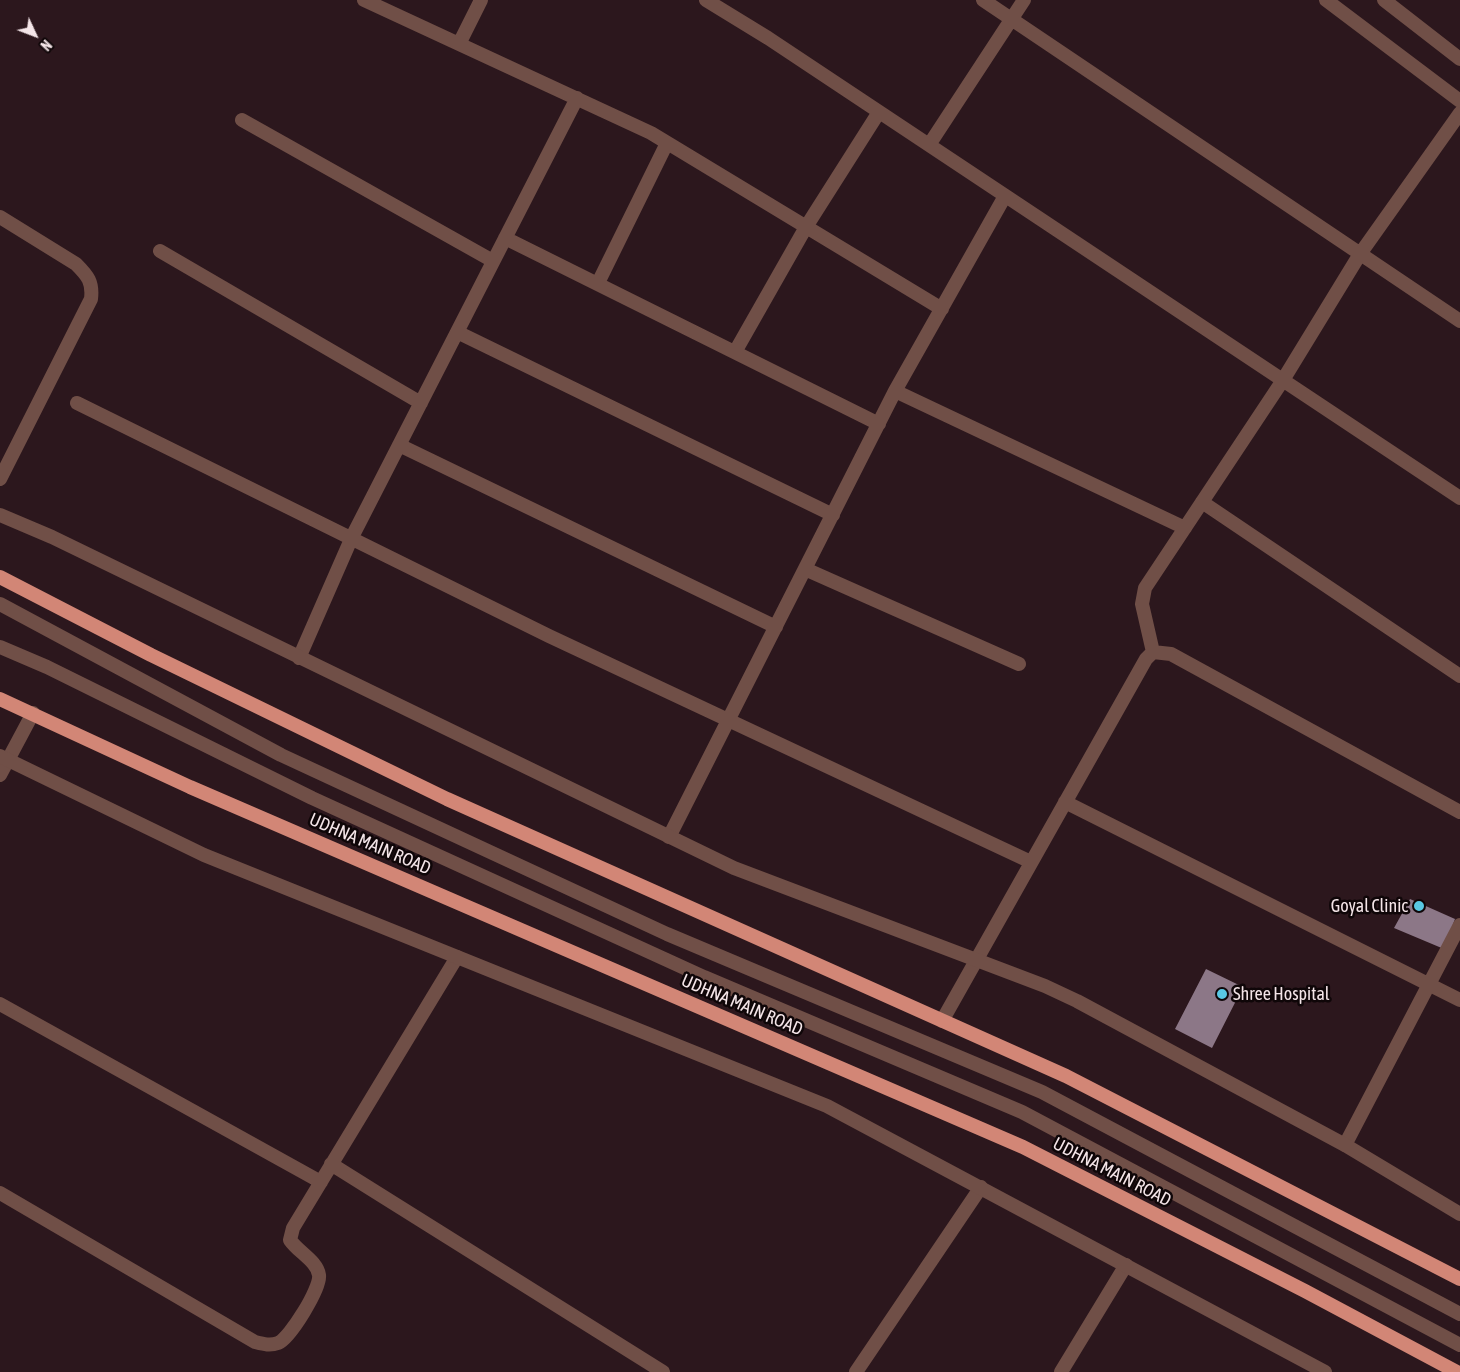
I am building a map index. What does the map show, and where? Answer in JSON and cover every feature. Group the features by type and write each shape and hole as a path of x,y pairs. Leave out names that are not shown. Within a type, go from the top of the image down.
{"highway":[{"path":"0,577 151,654 447,799 1066,1076 1460,1279"},
{"name":"UDHNA MAIN ROAD","path":"0,698 190,787 1023,1147 1305,1291 1457,1372"}],"street":[{"path":"364,0 631,123 942,309"},
{"path":"459,44 481,0"},
{"path":"706,0 879,112 1460,498"},
{"path":"983,0 1460,321"},
{"path":"929,146 1024,0"},
{"path":"1326,0 1460,101"},
{"path":"1392,3 1460,59"},
{"path":"299,658 352,537 577,98"},
{"path":"735,352 806,227 879,112"},
{"path":"1153,652 1142,596 1283,380 1360,254 1460,113"},
{"path":"242,120 493,262"},
{"path":"598,283 667,143"},
{"path":"669,837 895,390 1005,196"},
{"path":"0,217 76,264 87,274 93,284 91,299 0,479"},
{"path":"505,238 878,424"},
{"path":"160,252 421,403"},
{"path":"457,332 833,515"},
{"path":"895,390 1185,528"},
{"path":"77,403 352,537 549,636 1031,862"},
{"path":"399,445 776,627"},
{"path":"1202,502 1460,676"},
{"path":"0,516 52,537 734,868 1044,986 1076,1001 1345,1145 1460,1213"},
{"path":"805,569 1019,664"},
{"path":"0,604 288,758 667,934 1042,1092 1460,1314"},
{"path":"0,648 46,667 312,798 732,990 1022,1112 1460,1345"},
{"path":"942,1021 1146,659 1153,652"},
{"path":"1153,652 1171,654 1460,812"},
{"path":"0,775 5,758 33,713"},
{"path":"5,758 204,855 827,1106 1325,1372"},
{"path":"1065,802 1460,1000"},
{"path":"1345,1145 1460,925"},
{"path":"0,1193 255,1342 268,1345 280,1342 288,1334 318,1284 317,1270 294,1245 290,1234 457,957"},
{"path":"0,1004 320,1182"},
{"path":"331,1164 663,1372"},
{"path":"856,1372 981,1187"},
{"path":"1061,1372 1126,1265"}],"building":[{"path":"1410,899 1455,919 1444,949 1394,928"},
{"path":"1206,969 1243,987 1212,1048 1175,1029"}],"place":[{"name":"Goyal Clinic","path":"1419,906"},
{"name":"Shree Hospital","path":"1222,994"}]}
